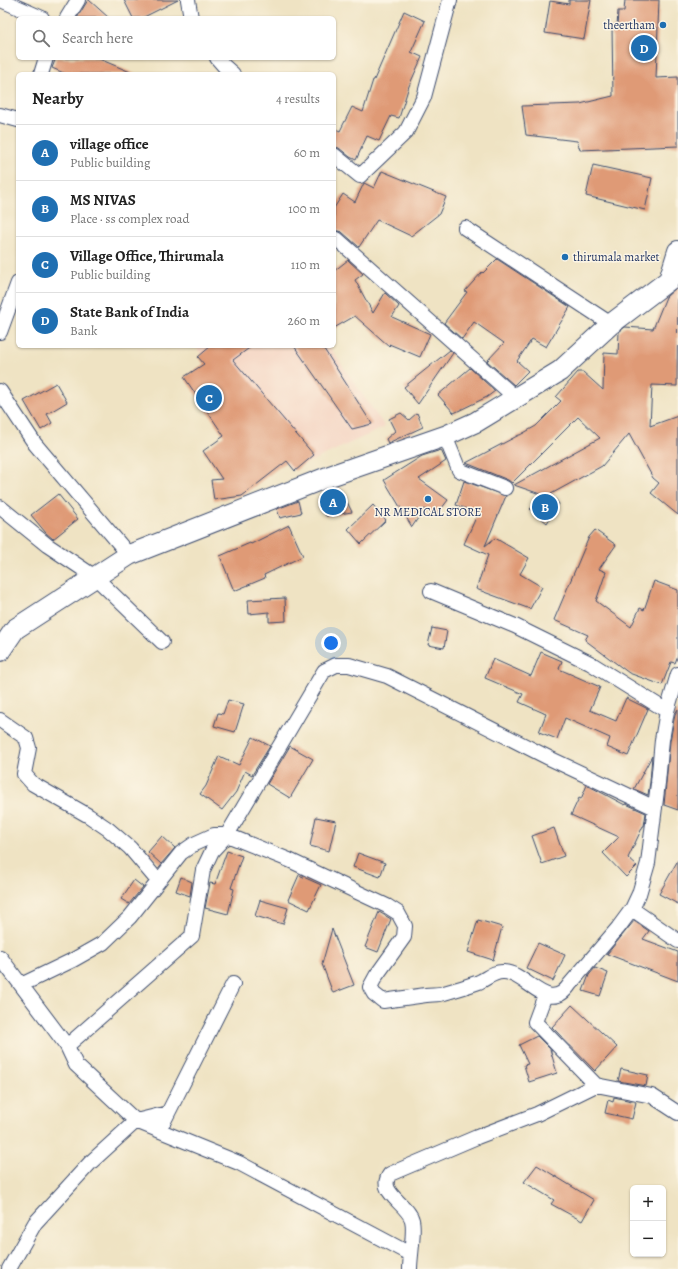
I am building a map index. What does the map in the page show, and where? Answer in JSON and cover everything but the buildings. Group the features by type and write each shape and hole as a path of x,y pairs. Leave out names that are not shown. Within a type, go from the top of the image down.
{"main road":[{"path":"0,651 7,625 95,577 129,555 330,476 445,436 476,422 560,371 611,324 674,277 678,251"}],"street":[{"path":"1,0 37,16"},
{"path":"68,16 78,0"},
{"path":"188,0 191,16"},
{"path":"336,157 360,176 406,132 424,97 450,0"},
{"path":"42,72 45,60"},
{"path":"219,60 231,72"},
{"path":"0,115 16,119"},
{"path":"465,228 611,324"},
{"path":"337,239 516,398"},
{"path":"0,332 16,288"},
{"path":"0,391 36,444 129,555"},
{"path":"445,436 459,470 505,488"},
{"path":"0,507 47,545 95,577 162,642"},
{"path":"431,591 515,626 590,663 667,711"},
{"path":"67,1046 192,936 204,870 212,851 227,835 324,670 336,665 349,665 387,676 549,758 655,808"},
{"path":"21,985 73,960 103,943 130,917 181,853 194,844 214,835 227,835 289,860 387,906 398,913 405,926 404,937 376,976 370,987 374,994 383,1001 442,994 480,982 494,973 505,972 516,975 545,995 558,995 566,990 618,928 632,909 639,894 648,863 662,740 667,711 678,674"},
{"path":"0,720 26,738 29,748 24,774 33,784 89,816 108,829 130,848 158,881"},
{"path":"632,909 678,941"},
{"path":"0,957 67,1046 76,1065 136,1121 239,1163 410,1254"},
{"path":"159,1131 233,984"},
{"path":"545,995 535,1022 596,1085 652,1096 678,1113"},
{"path":"410,1269 413,1229 412,1220 406,1210 391,1194 386,1186 386,1179 390,1174 477,1137 537,1114 596,1085"},
{"path":"9,1269 35,1223 90,1163 136,1121 168,1112"}],"shaded area":[{"path":"197,348 330,348 385,427 292,470"}],"place":[{"name":"theertham","path":"663,25"},
{"name":"State Bank of India","path":"644,48"},
{"name":"thirumala market","path":"565,257"},
{"name":"Village Office, Thirumala","path":"209,398"},
{"name":"NR MEDICAL STORE","path":"428,499"},
{"name":"village office","path":"333,502"},
{"name":"MS NIVAS","path":"545,507"}]}
